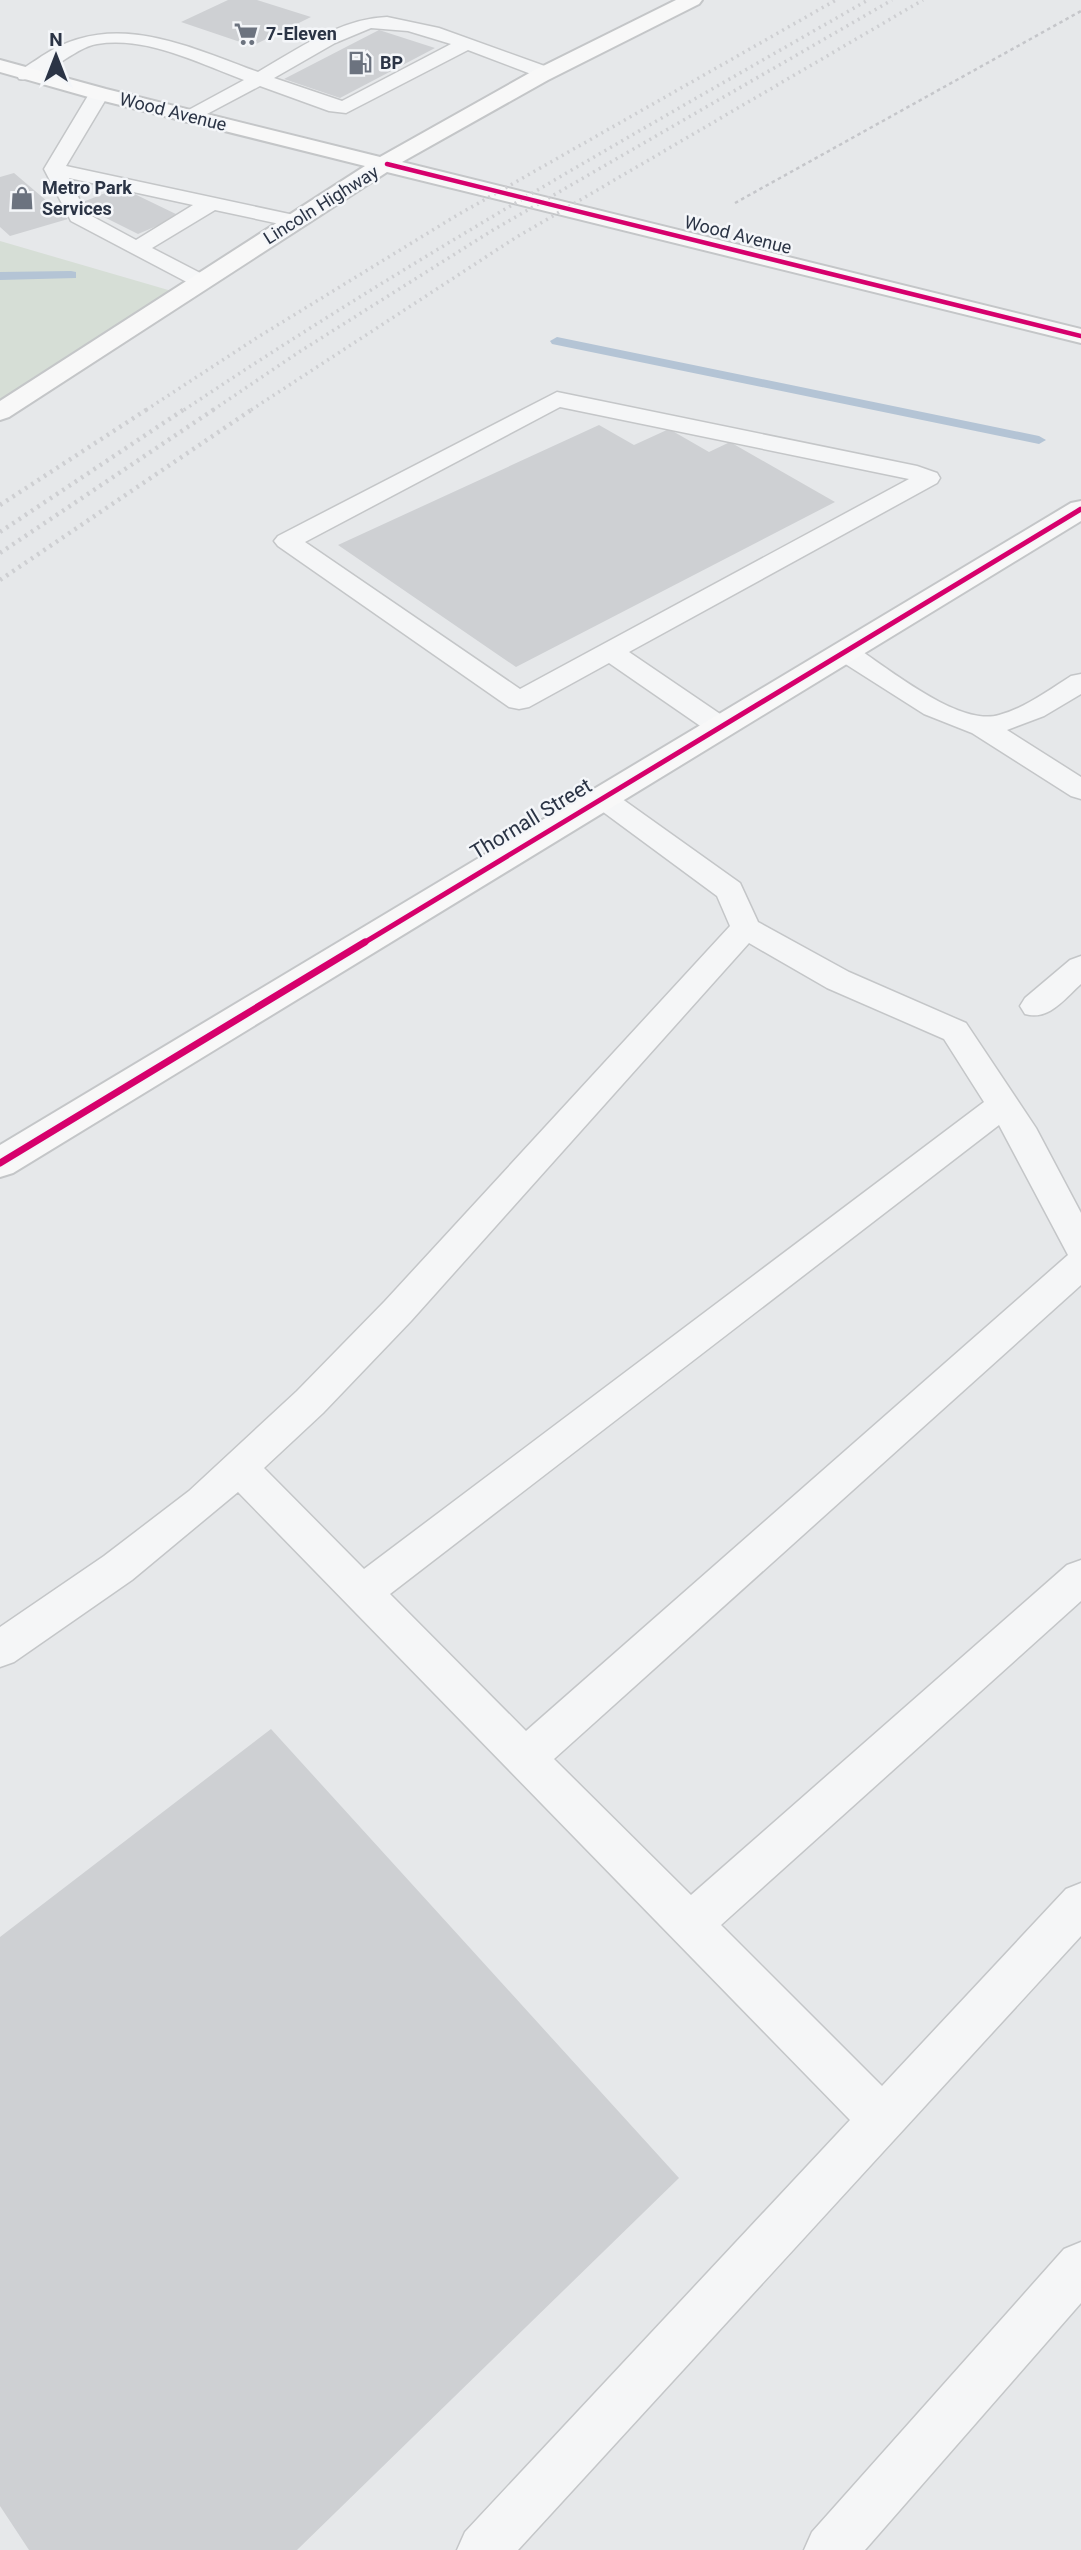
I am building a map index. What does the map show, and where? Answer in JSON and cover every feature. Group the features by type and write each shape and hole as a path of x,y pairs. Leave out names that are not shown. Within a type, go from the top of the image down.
{"street":[{"name":"Lincoln Highway","path":"0,412 294,221 451,125 546,73 692,0"},
{"name":"Wood Avenue","path":"0,66 190,117 1081,336"},
{"name":"Thornall Street","path":"0,1163 1081,509"}],"lane":[{"path":"190,117 343,34 370,23 394,22 411,25 546,73"},
{"path":"26,75 73,46 97,39 125,37 144,40 337,107 346,107 465,44"},
{"path":"54,169 99,94"},
{"path":"54,169 155,197 212,203 294,221"},
{"path":"54,169 78,218 104,223 136,249 200,282"},
{"path":"136,249 212,203"},
{"path":"557,400 917,473 928,478 672,618 611,652 519,701 287,541 557,400"},
{"path":"611,652 719,726"},
{"path":"845,652 959,722 982,727 1081,790"},
{"path":"982,727 1006,722 1032,711 1081,682"},
{"path":"601,797 729,890 746,928 838,980 955,1031 1024,1137 1081,1247"},
{"path":"0,1649 118,1568 202,1502 310,1402 398,1311 746,928"},
{"path":"1036,1006 1081,967"},
{"path":"362,1593 1003,1105"},
{"path":"525,1758 1081,1264"},
{"path":"239,1468 882,2119"},
{"path":"690,1924 1081,1577"},
{"path":"482,2550 1081,1903"},
{"path":"830,2550 1081,2266"}],"path":[{"path":"735,203 1081,11"}],"shaded area":[{"path":"0,241 182,294 0,412"}],"building":[{"name":"7-Eleven","path":"228,0 257,0 311,17 252,46 181,22"},
{"name":"BP","path":"379,30 435,48 340,98 284,79"},
{"name":"Metro Park Services","path":"14,173 68,219 10,236 0,227 0,177"},
{"path":"120,187 180,216 138,234 78,204"},
{"path":"599,425 634,445 669,429 709,452 730,442 835,502 516,667 338,545"},
{"path":"271,1729 679,2178 297,2550 29,2550 0,2506 0,1937"}],"waterway":[{"path":"0,276 71,275"},
{"path":"557,341 1039,440"}],"railway":[{"path":"146,410 258,337 454,217 836,0"},
{"path":"184,410 267,355 437,250 868,0"},
{"path":"213,410 299,352 493,230 892,0"},
{"path":"252,409 515,238 923,0"},
{"path":"0,505 149,408"},
{"path":"0,532 186,408"},
{"path":"0,553 216,408"},
{"path":"0,580 252,409"}],"cycle path":[{"path":"387,164 1081,336"},
{"path":"0,1163 1081,509"}],"place":[{"name":"7-Eleven","path":"246,34"},
{"name":"BP","path":"360,63"},
{"name":"Metro Park Services","path":"22,198"}]}
